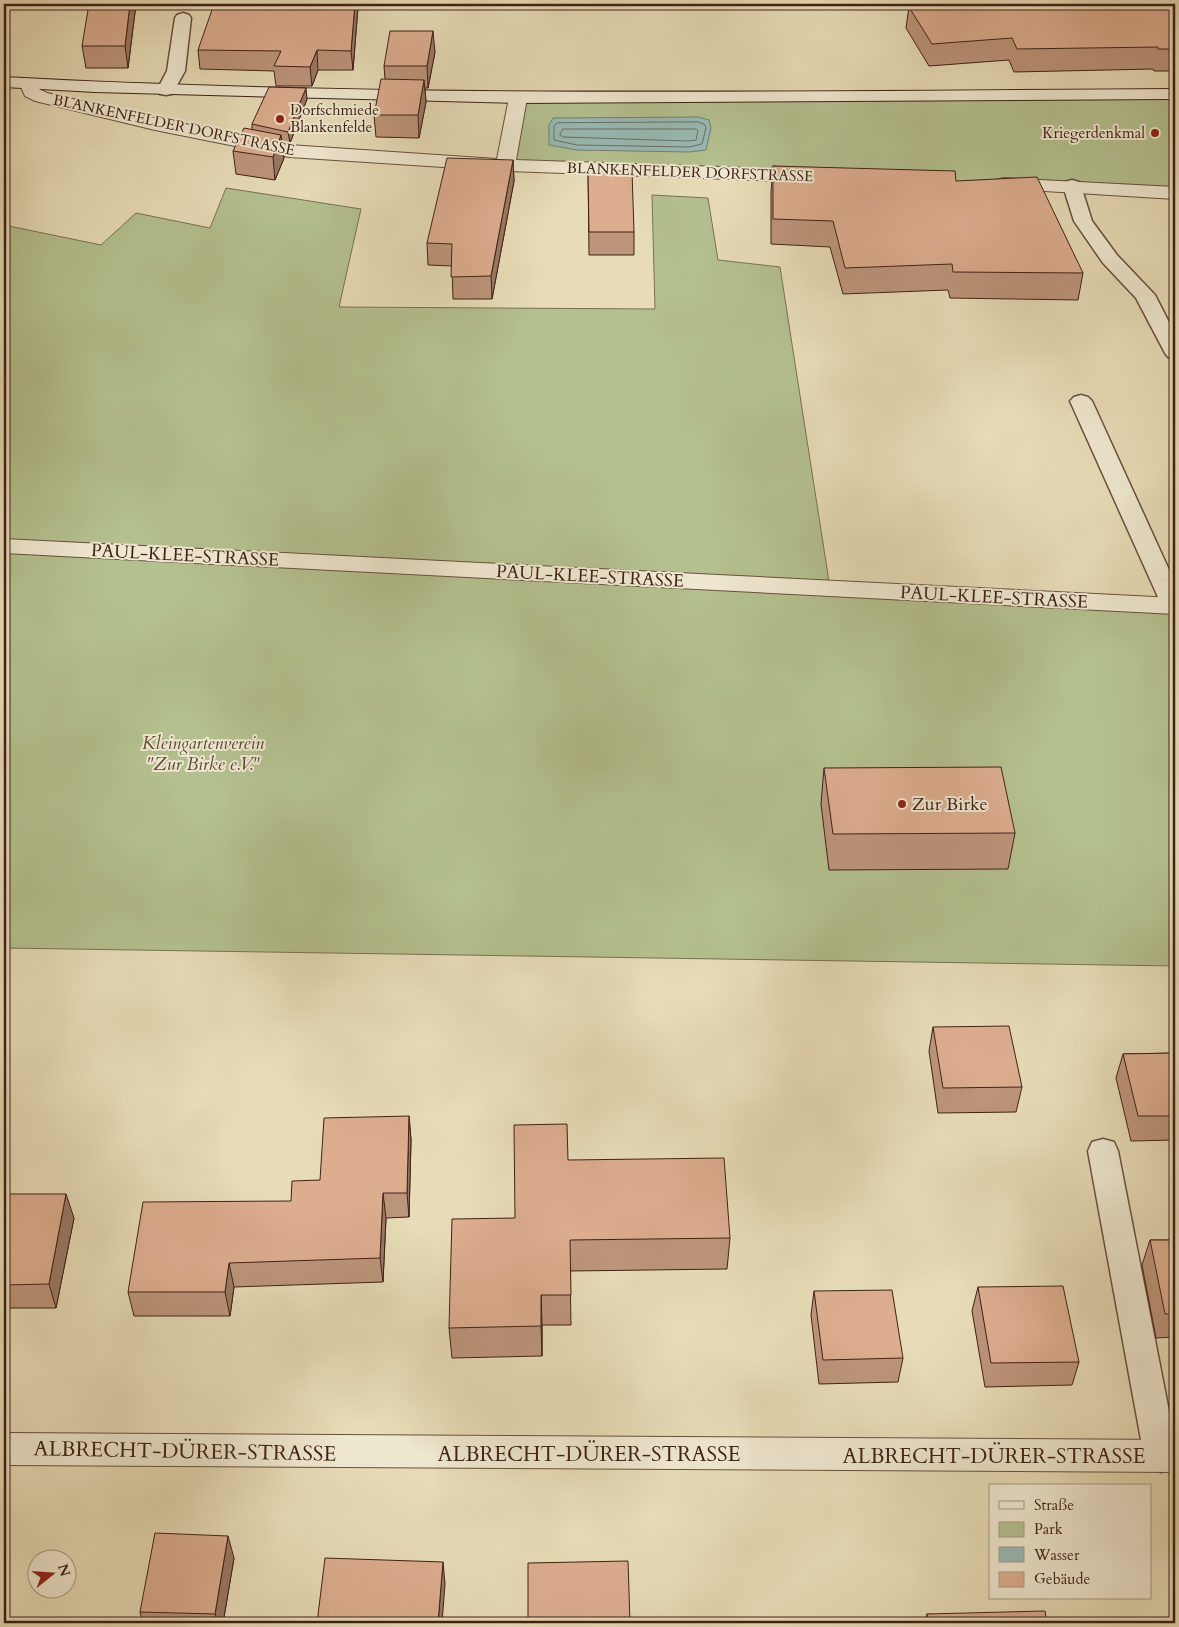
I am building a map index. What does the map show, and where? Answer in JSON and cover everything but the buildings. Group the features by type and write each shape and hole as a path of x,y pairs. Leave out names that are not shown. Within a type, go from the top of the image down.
{"street":[{"name":"BLANKENFELDER DORFSTRASSE","path":"4,82 30,85 166,90 518,98 1175,94"},
{"name":"BLANKENFELDER DORFSTRASSE","path":"30,85 31,92 41,97 155,124 289,151 505,165 824,177"},
{"path":"505,165 518,98"},
{"path":"983,183 1072,186 1175,193"},
{"name":"PAUL-KLEE-STRASSE","path":"4,546 1175,606"},
{"name":"ALBRECHT-DÜRER-STRASSE","path":"4,1449 1168,1456"}],"lane":[{"path":"166,90 176,71 183,18"},
{"path":"1072,186 1083,221 1110,259 1145,295 1175,353"},
{"path":"1081,400 1175,606"},
{"path":"1103,1151 1168,1456"}],"green space":[{"path":"1175,94 1175,191 505,165 518,98"},
{"name":"Kleingartenverein \"Zur Birke e.V.\"","path":"226,188 361,209 339,307 655,309 652,195 708,198 718,260 780,267 830,588 1175,606 1175,966 4,948 4,225 101,245 136,213 210,228"}],"water":[{"path":"699,117 709,120 711,128 706,150 689,152 577,150 549,145 549,125 553,118"}],"place":[{"name":"Dorfschmiede Blankenfelde","path":"280,119"},
{"name":"Kriegerdenkmal","path":"1155,133"},
{"name":"Zur Birke","path":"902,804"}]}
